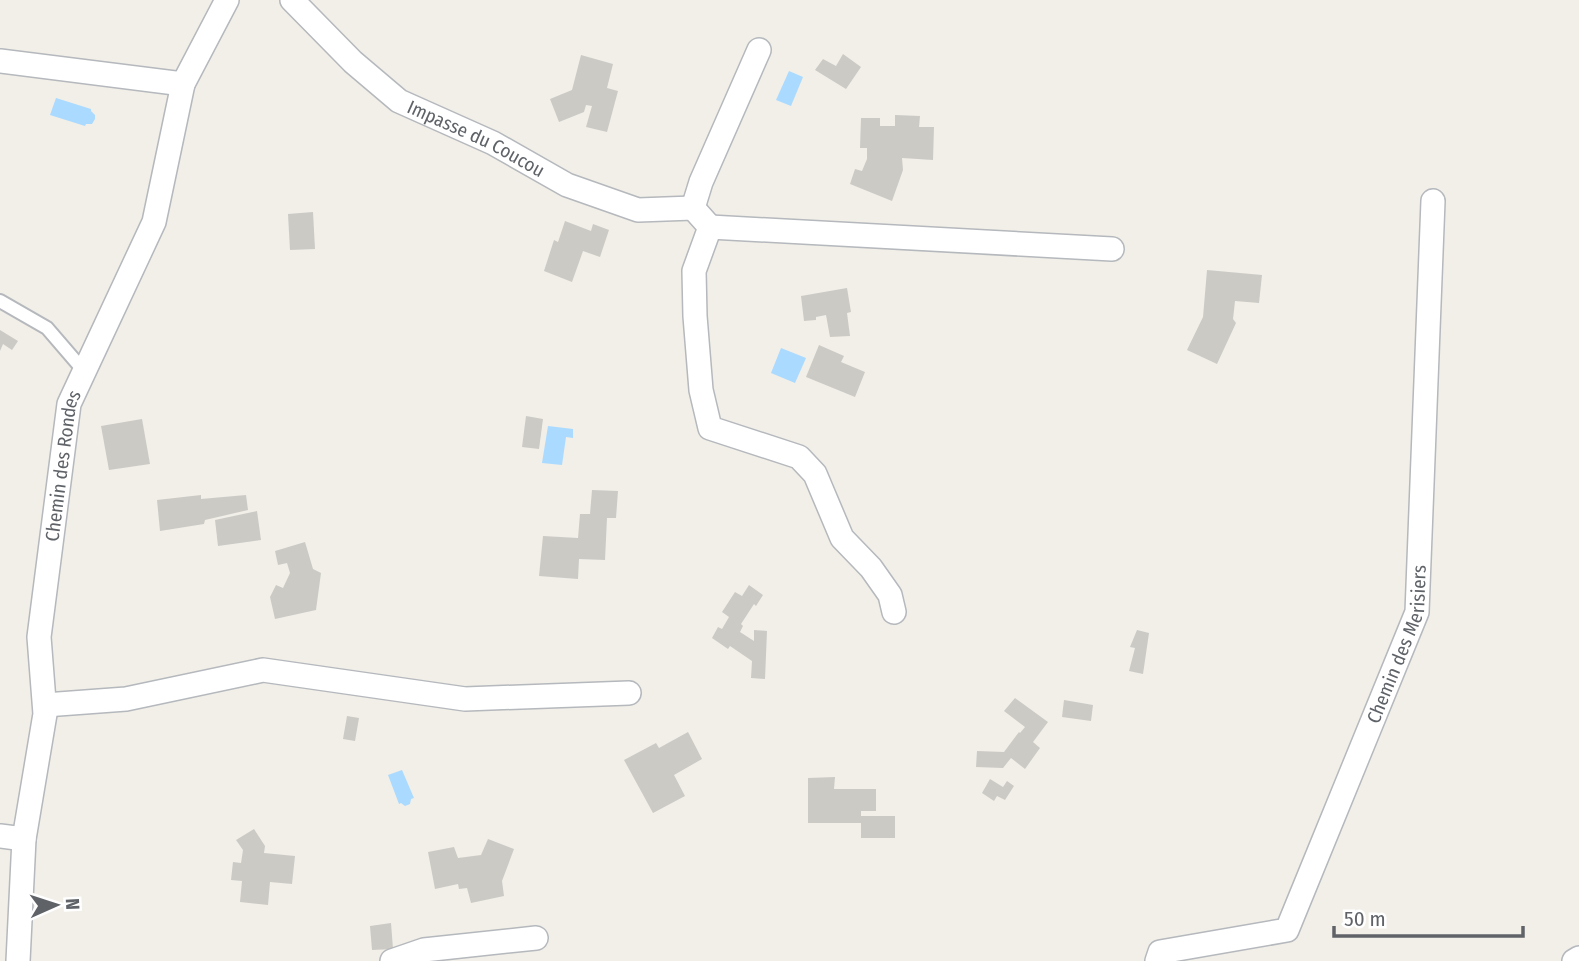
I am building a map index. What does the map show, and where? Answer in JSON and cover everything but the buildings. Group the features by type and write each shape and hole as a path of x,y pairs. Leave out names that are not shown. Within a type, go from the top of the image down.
{"street":[{"name":"Chemin des Rondes","path":"18,961 10,922 45,714 39,637 69,404 154,222 183,84 227,0"},
{"name":"Impasse du Coucou","path":"292,0 353,62 399,101 493,144 567,185 638,210 693,208"},
{"path":"759,50 701,182 693,208 710,227 1112,249"},
{"path":"0,61 183,84"},
{"name":"Chemin des Merisiers","path":"1157,961 1160,952 1287,930 1417,612 1433,201"},
{"path":"710,227 694,271 701,390 710,428 799,457 815,474 842,538 884,586 890,595 894,612"},
{"path":"45,705 126,699 263,670 464,699 629,693"},
{"path":"0,836 24,839"},
{"path":"392,961 424,950 536,938"},
{"path":"1574,961 1579,958"}],"lane":[{"path":"0,301 47,328 84,371"}],"water":[{"path":"789,71 803,77 791,106 776,100"},
{"path":"56,98 91,109 95,115 92,124 85,126 50,115"},
{"path":"781,348 806,358 795,383 771,373"},
{"path":"548,426 573,429 573,438 566,437 562,465 542,463"},
{"path":"402,770 414,798 405,806 399,804 388,775"}]}
